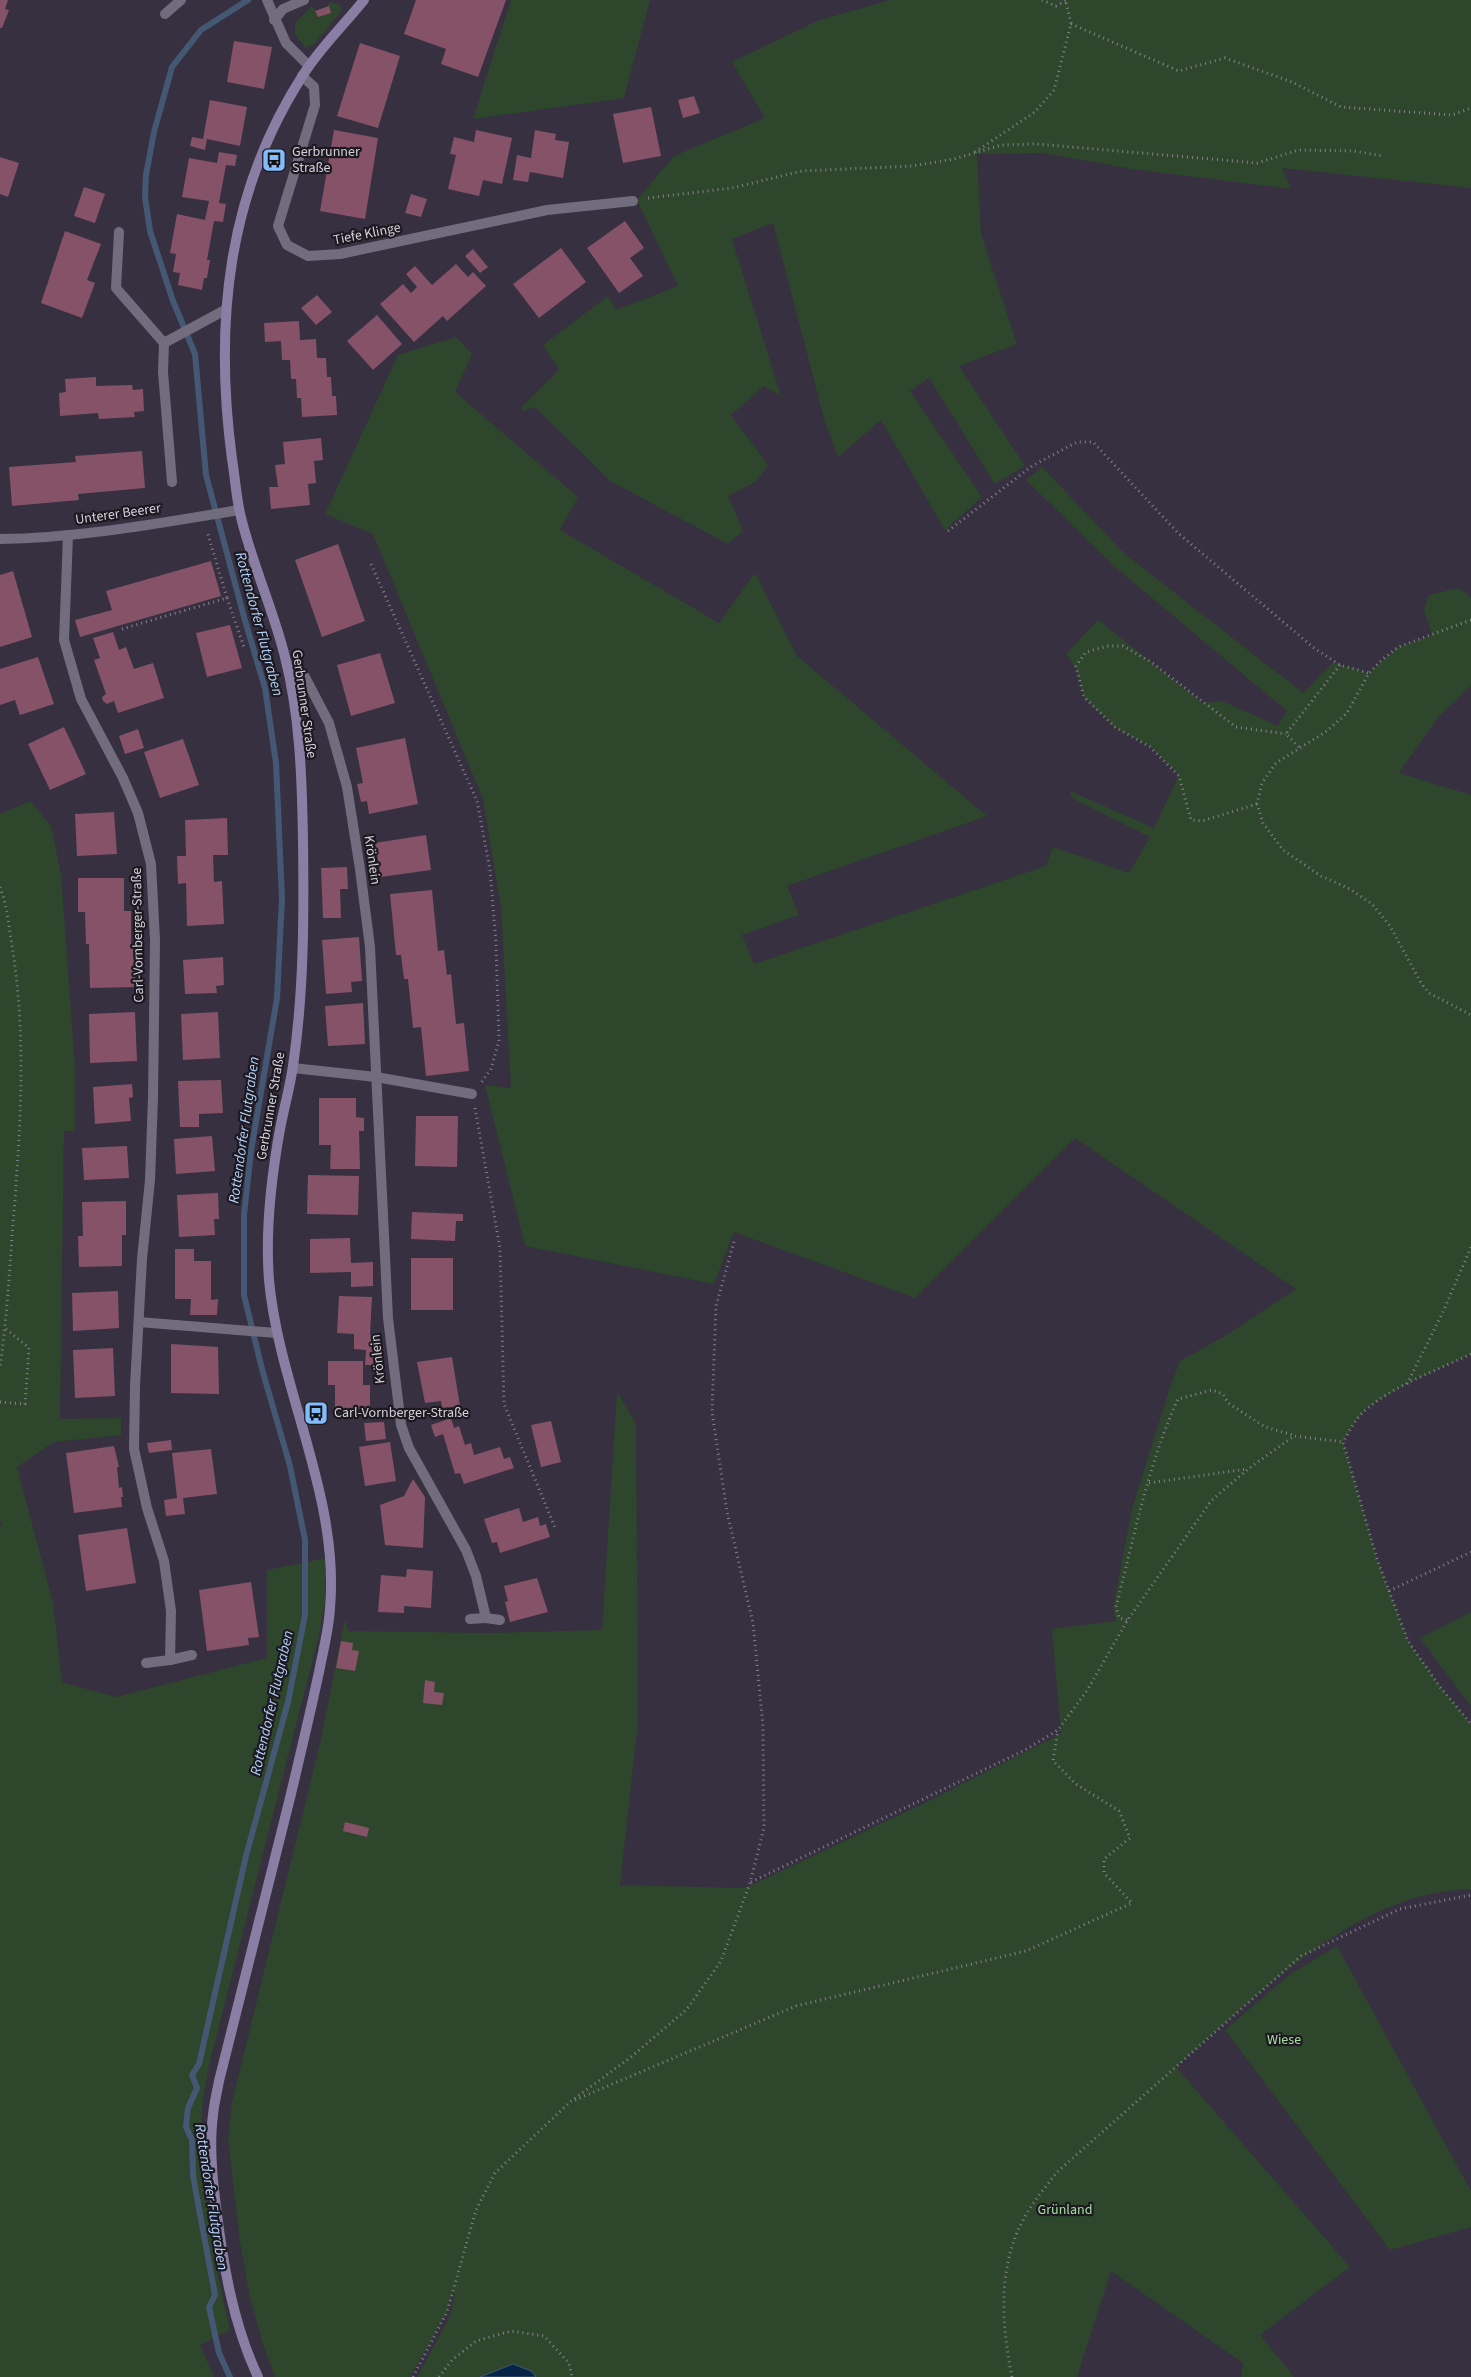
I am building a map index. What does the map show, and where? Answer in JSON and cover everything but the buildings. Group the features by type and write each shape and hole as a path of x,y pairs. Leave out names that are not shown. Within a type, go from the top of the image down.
{"street":[{"path":"165,14 181,0"},
{"path":"274,20 283,9 304,0"},
{"name":"Gerbrunner Straße","path":"258,2377 240,2330 229,2287 221,2243 211,2148 212,2116 219,2081 306,1735 331,1607 328,1540 315,1478 276,1333 268,1257 269,1201 280,1128 293,1068 303,956 304,883 302,802 298,747 287,664 275,619 253,562 239,510 227,421 224,310 239,221 260,155 302,76 364,0"},
{"path":"267,2 286,42 309,66"},
{"name":"Tiefe Klinge","path":"302,76 314,87 315,106 278,226 287,245 308,256 340,254 547,210 632,200"},
{"path":"119,232 116,288 164,343 163,372 172,482"},
{"path":"164,343 224,310"},
{"name":"Unterer Beerer","path":"0,539 68,535 239,510"},
{"name":"Carl-Vornberger-Straße","path":"68,535 64,640 81,699 123,778 138,813 151,864 155,940 153,1097 150,1180 139,1322 134,1449 147,1508 164,1560 171,1611 170,1660"},
{"name":"Krönlein","path":"287,664 305,677 329,723 347,787 370,947 388,1318 401,1425 409,1448 466,1550 476,1576 486,1618"},
{"path":"293,1068 376,1077 472,1094"},
{"path":"139,1322 276,1333"},
{"path":"470,1620 486,1618 500,1620"},
{"path":"146,1663 192,1655"}],"path":[{"path":"972,154 1036,112 1054,90 1071,24 1066,1 1056,6 1042,0"},
{"path":"1071,24 1179,71 1225,58 1292,82 1342,107 1452,115 1471,108"},
{"path":"632,200 732,188 802,171 912,166 972,154 1001,145 1037,144 1257,162 1299,150 1353,151 1383,156"},
{"path":"948,531 1032,466 1077,442 1093,442 1178,533 1314,648 1340,665 1369,673"},
{"path":"206,515 227,598 244,647"},
{"path":"371,564 477,801 488,861 496,943 499,1041 491,1069 472,1094 500,1248 504,1404 556,1530"},
{"path":"122,629 227,598"},
{"path":"1471,620 1398,647 1369,673 1346,713 1327,730 1276,763 1262,782 1257,804 1263,823 1283,850 1320,876 1350,889 1372,904 1390,926 1421,983 1429,993 1471,1015"},
{"path":"1257,804 1202,821 1191,820 1179,776 1150,747 1115,727 1084,697 1076,666 1086,652 1108,646 1123,646 1151,662 1236,727 1286,734 1299,747"},
{"path":"1286,734 1340,665"},
{"path":"0,887 5,902 16,970 21,1042 21,1110 5,1329 0,1367"},
{"path":"413,2377 447,2312 476,2210 495,2173 570,2102 631,2057 687,2008 721,1961 750,1883 764,1828 763,1726 753,1622 728,1512 712,1412 716,1306 735,1238"},
{"path":"1406,1385 1443,1312 1471,1247"},
{"path":"0,1402 25,1404 29,1358 29,1348 5,1329"},
{"path":"1471,1354 1406,1385 1368,1407 1354,1422 1344,1442 1377,1559 1408,1642 1440,1687 1471,1724"},
{"path":"1127,1620 1119,1618 1116,1607 1148,1483 1166,1425 1178,1399 1212,1390 1223,1394 1228,1403 1265,1427 1294,1436 1344,1442"},
{"path":"750,1883 1025,1750 1058,1730 1088,1689 1127,1620 1211,1501 1248,1469 1294,1436"},
{"path":"1148,1483 1248,1469"},
{"path":"1389,1591 1471,1552"},
{"path":"570,2102 796,2006 1026,1952 1132,1904 1104,1873 1104,1859 1130,1838 1119,1811 1076,1784 1053,1761 1058,1730"},
{"path":"1012,2377 1002,2310 1007,2268 1015,2237 1027,2213 1056,2173 1301,1956 1400,1909 1471,1895"},
{"path":"439,2377 452,2360 476,2341 511,2331 544,2336 569,2363 572,2377"}],"green space":[{"path":"511,0 650,0 624,98 473,119"},
{"path":"890,0 1471,0 1471,188 1282,168 1291,189 1132,169 1043,153 977,154 981,234 1017,344 959,366 1025,466 995,484 929,378 910,391 982,497 945,530 881,420 838,457 825,422 773,223 732,239 781,396 764,386 731,415 768,465 757,481 728,496 743,531 728,544 610,481 535,407 523,411 521,408 559,370 543,345 608,296 616,310 678,286 637,200 674,156 765,118 732,62 817,21"},
{"path":"329,2 340,5 341,11 314,44 306,48 295,34 295,23 312,6 316,11 328,6"},
{"name":"Grünland","path":"456,337 472,354 455,392 578,497 560,530 719,623 755,573 797,656 987,816 787,886 799,915 742,935 754,964 1046,866 1053,847 1129,873 1150,837 1072,798 1070,791 1154,828 1179,775 1151,747 1116,728 1084,698 1076,668 1066,654 1098,620 1203,703 1222,701 1278,726 1287,711 1115,567 1026,480 1042,467 1125,554 1303,693 1334,661 1340,665 1369,673 1398,647 1432,635 1424,610 1429,595 1458,588 1471,597 1471,686 1439,716 1399,773 1471,795 1471,1354 1407,1384 1368,1407 1355,1422 1343,1442 1377,1558 1408,1641 1441,1687 1471,1724 1471,1889 1429,1894 1388,1908 1348,1927 1311,1952 1275,1980 1176,2067 1350,2267 1260,2335 1294,2377 1241,2377 1243,2363 1111,2271 1077,2377 417,2377 449,2318 455,2295 452,2294 447,2312 410,2377 275,2377 250,2298 240,2242 228,2139 232,2102 321,1739 345,1619 348,1631 489,1633 602,1630 617,1392 636,1424 638,1722 620,1885 745,1888 927,1802 1061,1734 1052,1629 1116,1621 1113,1608 1132,1509 1180,1361 1225,1336 1296,1289 1075,1138 915,1298 734,1232 714,1284 525,1246 485,1085 511,1088 501,907 483,799 373,534 325,514 398,355"},
{"path":"30,801 51,826 61,874 75,1068 75,1131 64,1131 60,1419 121,1418 121,1435 54,1442 17,1467 53,1603 62,1682 116,1697 267,1658 267,1570 326,1558 325,1602 319,1635 209,2065 203,2099 203,2166 208,2221 230,2330 200,2345 214,2377 0,2377 0,1527 2,1526 0,1521 0,814"},
{"path":"1471,1612 1471,1706 1420,1638"},
{"name":"Wiese","path":"1337,1946 1471,2191 1471,2227 1390,2250 1225,2030 1290,1974"}],"water":[{"path":"513,2364 531,2371 536,2377 480,2377"}],"waterway":[{"name":"Rottendorfer Flutgraben","path":"230,2377 219,2353 209,2307 215,2295 193,2176 192,2140 186,2127 188,2108 197,2088 192,2075 199,2064 246,1856 288,1702 305,1615 305,1540 290,1466 262,1369 244,1295 244,1215 251,1151 277,998 282,898 276,763 265,688 206,475 195,354 173,301 150,231 145,197 146,175 154,132 172,67 201,30 248,0"}],"place":[{"name":"Gerbrunner Straße","path":"274,160"},
{"name":"Carl-Vornberger-Straße","path":"316,1413"}]}
